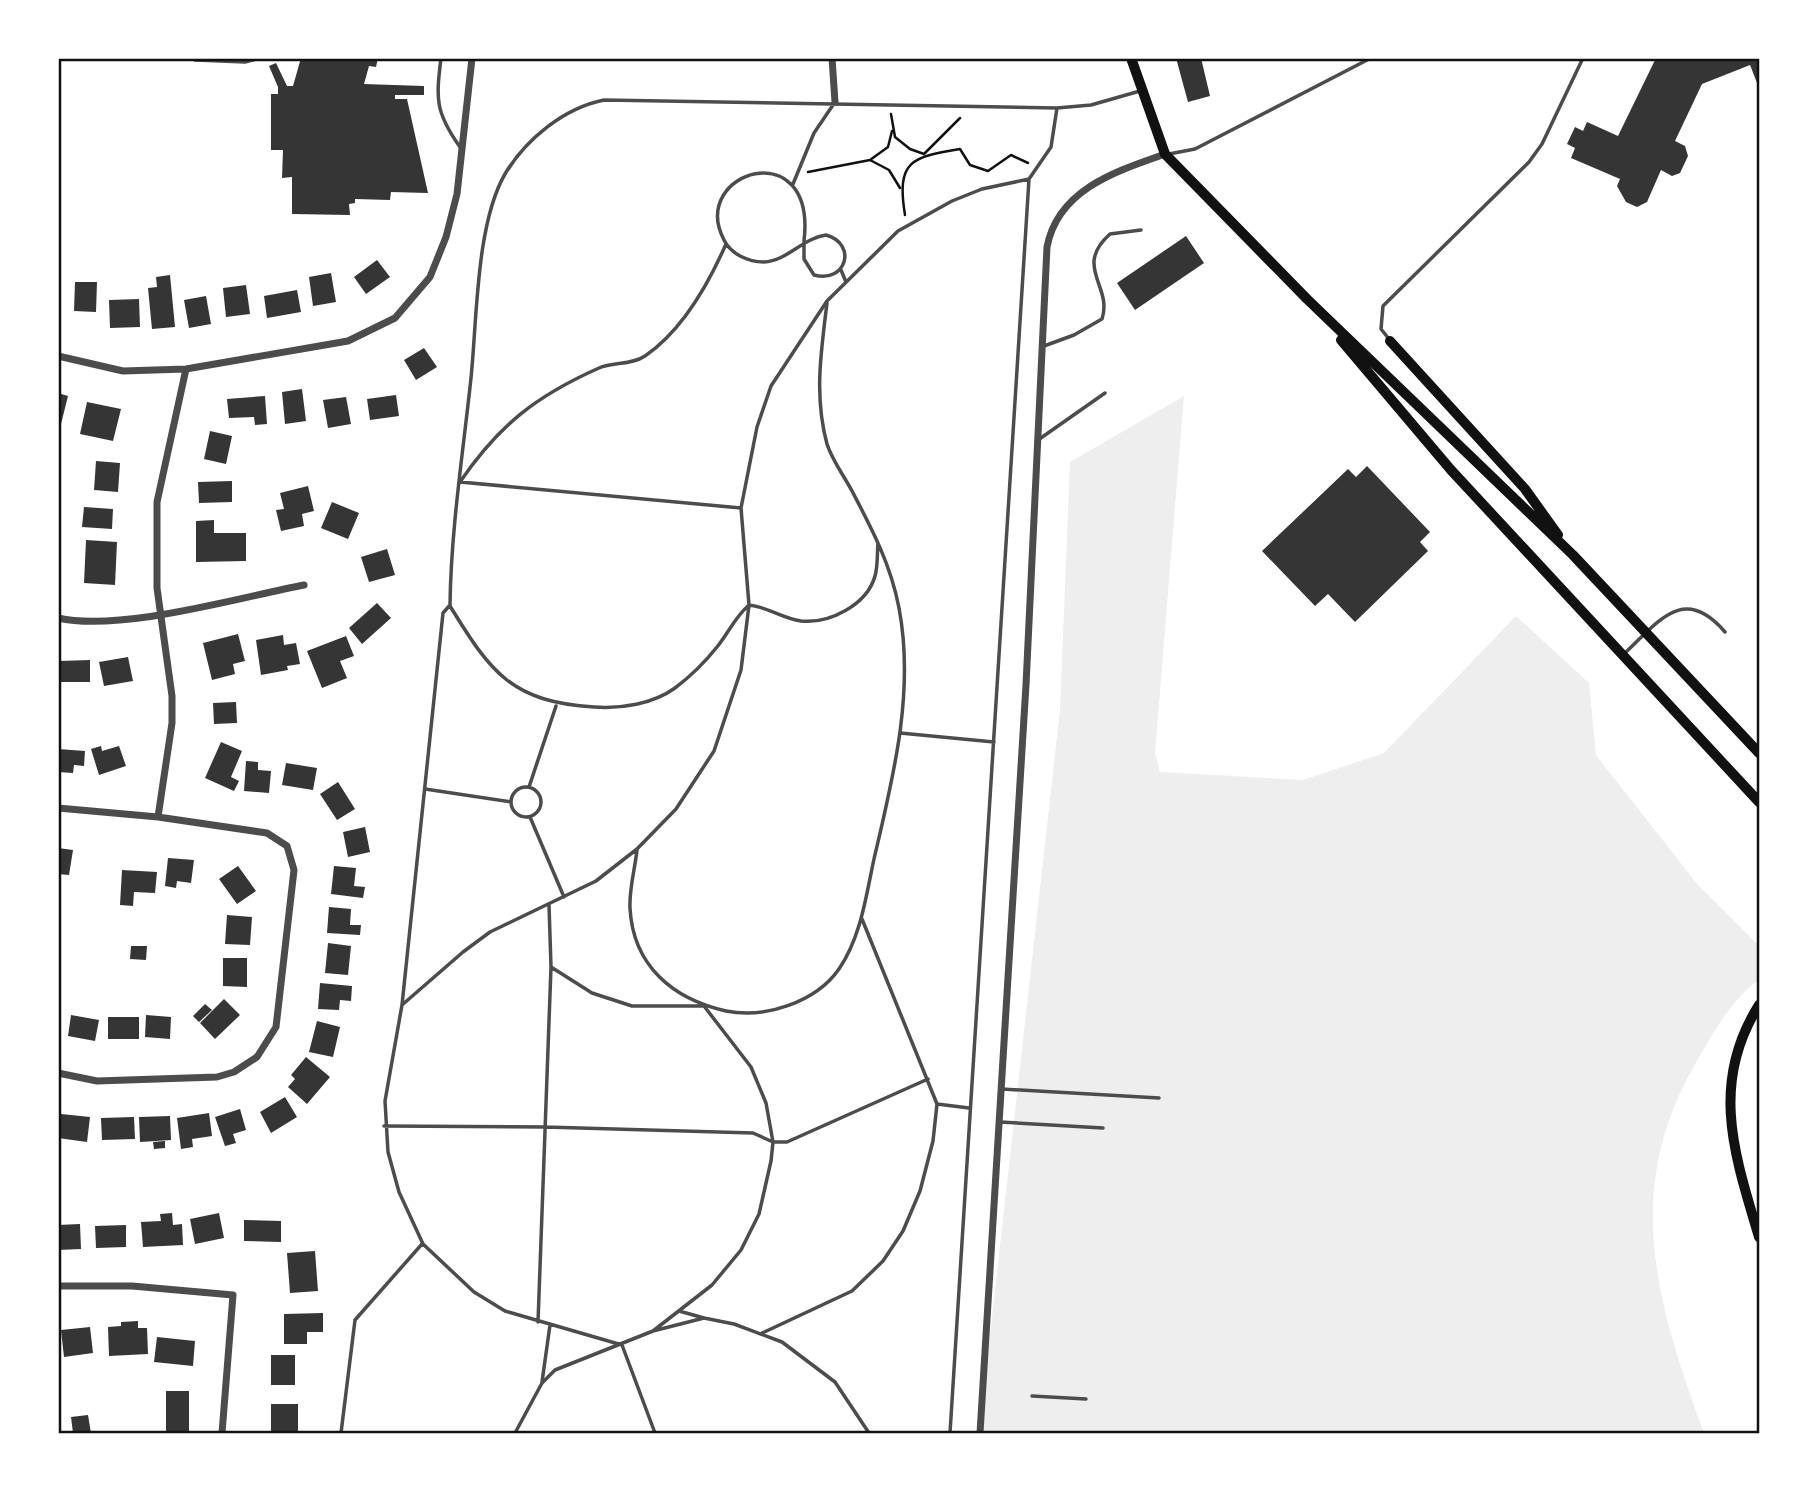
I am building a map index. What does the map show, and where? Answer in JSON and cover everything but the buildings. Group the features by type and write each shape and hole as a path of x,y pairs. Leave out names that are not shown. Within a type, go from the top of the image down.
{"main road":[{"path":"1131,58 1165,154 1307,299 1573,555 1759,753"},
{"path":"1307,299 1451,470 1621,657 1759,802"},
{"path":"1390,341 1525,489 1573,555"},
{"path":"1759,1004 1737,1057 1730,1095 1731,1139 1759,1237"}],"street":[{"path":"58,356 123,371 186,369 348,341 396,318 420,292 439,260 457,194 472,58"},
{"path":"832,58 835,102"},
{"path":"980,1433 1002,1089 1047,247 1060,212 1101,180 1133,163 1165,154"},
{"path":"158,817 172,723 172,696 155,566 157,502 186,369"},
{"path":"58,618 95,622 160,613 304,585"},
{"path":"58,808 158,817 267,833 278,838 290,852 294,870 276,1027 268,1043 250,1063 217,1077 97,1081 58,1073"},
{"path":"58,1286 132,1286 233,1295 222,1433"}],"lane":[{"path":"192,58 195,61 260,58"},
{"path":"441,58 436,100 445,126 462,150"},
{"path":"1165,154 1195,149 1371,58"},
{"path":"1390,341 1381,329 1383,306 1529,162 1542,144 1583,58"},
{"path":"878,541 875,578 845,613 803,621 782,616 769,607 749,605 737,615 719,645 696,671 672,690 643,703 612,709 557,705 507,681 477,650 450,605 486,233 493,201 505,174 522,152 562,117 584,104 604,100 1057,108 1102,103 1141,91"},
{"path":"793,185 814,134 835,102"},
{"path":"950,1433 1029,178 1051,147 1057,108"},
{"path":"793,185 766,173 738,179 720,202 718,224 726,244 737,254 765,262 779,258 804,241 826,235 835,237 846,253 841,270 833,276 814,275 804,260 804,241 807,210 793,185"},
{"path":"402,1005 463,951 490,932 596,881 637,849 676,810 714,751 741,670 749,605 741,508 757,427 771,386 827,301 907,225 972,193 1029,178"},
{"path":"1042,347 1074,335 1102,319 1105,310 1092,262 1095,250 1110,234 1141,230"},
{"path":"460,482 483,449 521,411 541,397 604,366 644,358 691,310 726,244"},
{"path":"841,270 846,282"},
{"path":"637,849 630,906 642,954 662,980 680,996 704,1006 735,1013 767,1011 797,1002 823,988 839,969 856,939 900,733 904,653 899,609 887,561 828,447 818,402 818,359 827,301"},
{"path":"1037,441 1105,393"},
{"path":"460,482 741,508"},
{"path":"450,605 443,613 402,1005 385,1101 384,1126 399,1192 423,1244 474,1292 505,1311 622,1345"},
{"path":"1621,657 1664,616 1682,609 1698,608 1712,617 1725,632"},
{"path":"529,787 557,705"},
{"path":"900,733 994,743"},
{"path":"529,787 537,791 541,806 530,817 515,813 511,802 514,791 529,787"},
{"path":"425,789 511,802"},
{"path":"530,817 564,897"},
{"path":"538,1322 551,967 549,905"},
{"path":"760,1334 852,1291 883,1261 903,1231 920,1191 933,1140 937,1104 861,918"},
{"path":"551,967 592,993 632,1006 704,1006"},
{"path":"653,1331 712,1285 741,1250 759,1214 773,1142 766,1103 751,1067 704,1006"},
{"path":"384,1126 753,1133 773,1142 787,1142 928,1079"},
{"path":"1002,1089 1159,1098"},
{"path":"937,1104 969,1108"},
{"path":"1000,1122 1103,1128"},
{"path":"341,1433 355,1320 423,1244"},
{"path":"679,1311 734,1324 782,1342 835,1382 869,1433"},
{"path":"514,1433 542,1383 555,1370 653,1331 704,1318"},
{"path":"542,1383 550,1325"},
{"path":"622,1345 655,1433"},
{"path":"1032,1396 1086,1399"}],"path":[{"path":"797,173 826,170 870,160 887,147 892,131 890,103"},
{"path":"907,225 901,189 905,174 972,106"},
{"path":"892,131 910,149 924,154 960,149 970,165 979,170 988,171 1011,155 1035,168"},
{"path":"870,160 888,170 901,189"}],"shaded area":[{"path":"1184,396 1155,753 1160,772 1303,780 1384,753 1516,616 1589,683 1596,755 1698,885 1759,946 1759,979 1740,997 1718,1025 1674,1107 1660,1153 1653,1199 1654,1245 1661,1291 1672,1337 1704,1433 979,1433 1060,710 1070,462"}]}
